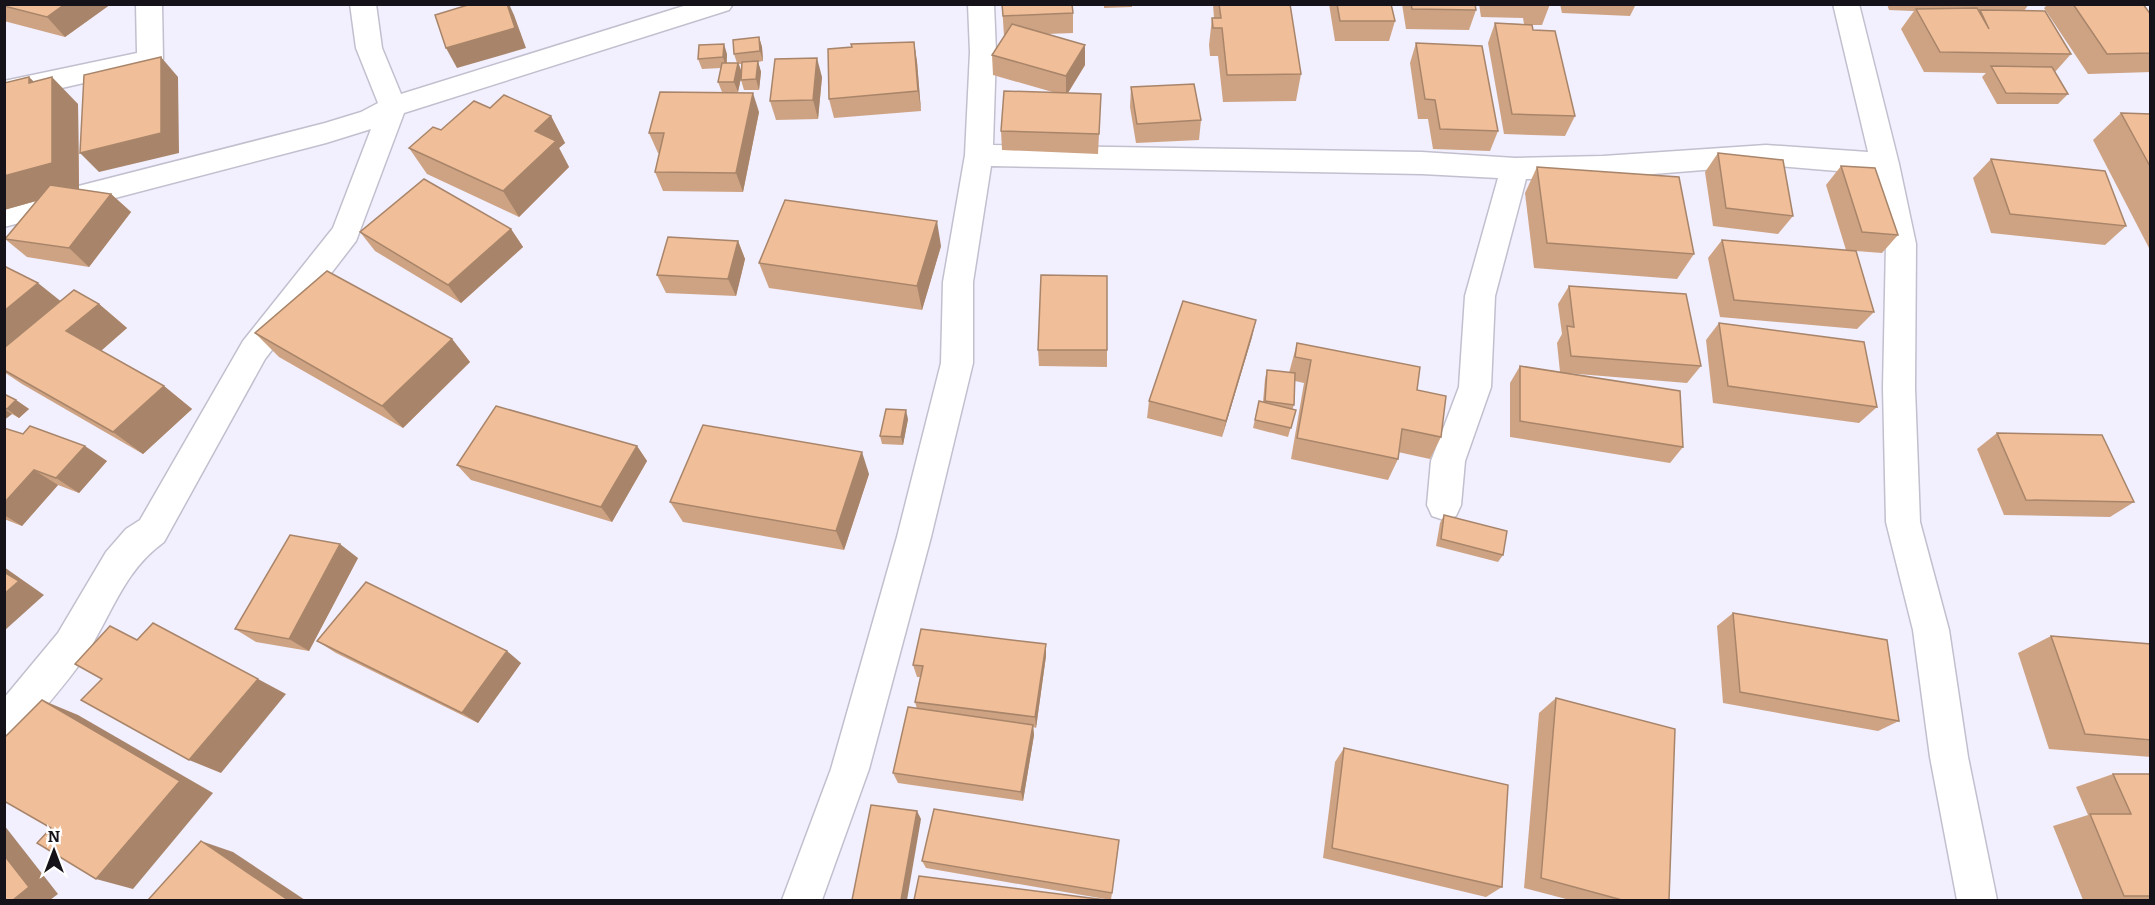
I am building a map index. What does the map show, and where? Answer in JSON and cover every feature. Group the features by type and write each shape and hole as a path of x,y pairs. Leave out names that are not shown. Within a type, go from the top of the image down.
{"street":[{"path":"4,91 150,59 149,4"},
{"path":"4,727 54,668 79,634 120,558 135,541 153,531 254,350 346,233 393,106 369,48 363,4"},
{"path":"4,216 326,133 371,119 393,106 720,4"},
{"path":"802,900 850,769 914,537 957,363 958,282 979,154 983,52 981,4"},
{"path":"1846,4 1885,164 1900,244 1899,388 1904,522 1931,630 1949,757 1977,900"},
{"path":"979,154 1422,163 1515,169 1603,167 1766,154 1885,164"},
{"path":"1444,505 1449,461 1475,387 1480,296 1515,169"}],"building":[{"path":"4,4 65,4 47,17 4,6"},
{"path":"471,4 507,4 515,28 446,48 435,15"},
{"path":"1002,4 1072,4 1073,13 1003,16"},
{"path":"1219,4 1290,4 1301,74 1227,75 1222,28 1213,28 1212,18 1221,18"},
{"path":"1337,4 1391,4 1395,21 1340,21"},
{"path":"1411,4 1475,4 1476,10 1412,9"},
{"path":"2073,4 2143,4 2151,15 2151,53 2107,54"},
{"path":"1977,8 1989,29 1980,10 2045,11 2071,54 1940,52 1916,9"},
{"path":"1495,23 1532,25 1533,30 1555,31 1575,116 1512,114"},
{"path":"1012,24 1085,45 1066,76 992,55"},
{"path":"759,37 760,51 734,54 733,40"},
{"path":"914,42 918,91 829,99 828,49 852,47 851,44"},
{"path":"1416,43 1482,46 1498,131 1440,129 1435,100 1425,99"},
{"path":"724,44 723,57 698,59 699,45"},
{"path":"161,57 161,133 80,153 84,75"},
{"path":"817,58 813,100 770,101 775,59"},
{"path":"758,61 756,79 741,80 742,62"},
{"path":"722,63 738,63 734,82 718,82"},
{"path":"1991,66 2052,67 2068,94 2006,93"},
{"path":"29,77 29,83 52,77 52,163 4,176 4,83"},
{"path":"1194,84 1201,120 1137,124 1131,87"},
{"path":"1004,91 1101,94 1099,134 1001,131"},
{"path":"660,92 753,93 736,173 655,172 664,133 649,133"},
{"path":"504,95 551,116 535,131 556,141 503,191 409,148 433,127 441,130 474,101 490,108"},
{"path":"2121,113 2151,114 2151,168"},
{"path":"1718,153 1783,160 1793,216 1726,208"},
{"path":"1991,159 2105,171 2126,226 2010,214"},
{"path":"1841,166 1875,168 1898,235 1862,232"},
{"path":"1537,167 1679,177 1694,254 1547,243"},
{"path":"424,179 511,229 448,285 360,232"},
{"path":"50,185 111,194 69,248 5,239"},
{"path":"785,200 937,221 917,286 759,263"},
{"path":"668,237 738,241 728,279 657,275"},
{"path":"1722,240 1856,251 1874,312 1734,300"},
{"path":"4,266 38,283 4,311"},
{"path":"327,271 452,339 382,406 255,333"},
{"path":"1041,275 1107,276 1107,350 1038,350"},
{"path":"1569,286 1686,294 1701,366 1571,356 1567,326 1574,327"},
{"path":"74,290 99,304 66,331 164,386 113,432 4,370 4,348"},
{"path":"1183,301 1256,320 1226,421 1149,401"},
{"path":"1719,323 1864,342 1877,407 1728,386"},
{"path":"1297,343 1420,367 1417,390 1446,396 1441,437 1402,429 1398,459 1297,438 1311,360 1295,357"},
{"path":"1520,366 1680,391 1683,447 1520,421"},
{"path":"1267,370 1295,373 1294,405 1265,401"},
{"path":"4,394 16,400 7,409 4,408"},
{"path":"1259,401 1296,410 1291,428 1255,420"},
{"path":"496,406 637,446 601,507 457,465"},
{"path":"886,409 906,410 901,437 880,436"},
{"path":"703,425 862,452 836,531 670,502"},
{"path":"30,426 85,446 56,478 34,470 4,503 4,428 23,434"},
{"path":"1997,433 2102,435 2134,502 2026,500"},
{"path":"1444,515 1507,531 1503,555 1441,539"},
{"path":"290,535 340,544 289,639 235,629"},
{"path":"4,572 19,581 4,594"},
{"path":"366,582 507,651 462,713 317,641"},
{"path":"1733,613 1887,640 1899,721 1740,692"},
{"path":"153,623 258,679 189,760 81,700 102,679 75,664 110,626 137,640"},
{"path":"921,629 1046,644 1035,717 915,702 923,666 913,665"},
{"path":"2051,636 2151,644 2151,740 2085,734"},
{"path":"1556,698 1675,729 1669,900 1622,900 1541,878"},
{"path":"42,700 180,781 96,879 37,843 51,828 4,801 4,738"},
{"path":"908,707 1033,725 1021,792 893,773"},
{"path":"1344,748 1508,785 1502,887 1332,848"},
{"path":"2113,774 2151,774 2151,896 2124,896 2090,814 2131,814"},
{"path":"871,805 917,811 901,900 852,900"},
{"path":"934,809 1119,840 1112,893 922,861"},
{"path":"201,841 288,900 148,900"},
{"path":"4,855 29,887 13,900 4,900"},
{"path":"919,876 1106,900 914,900"}]}
